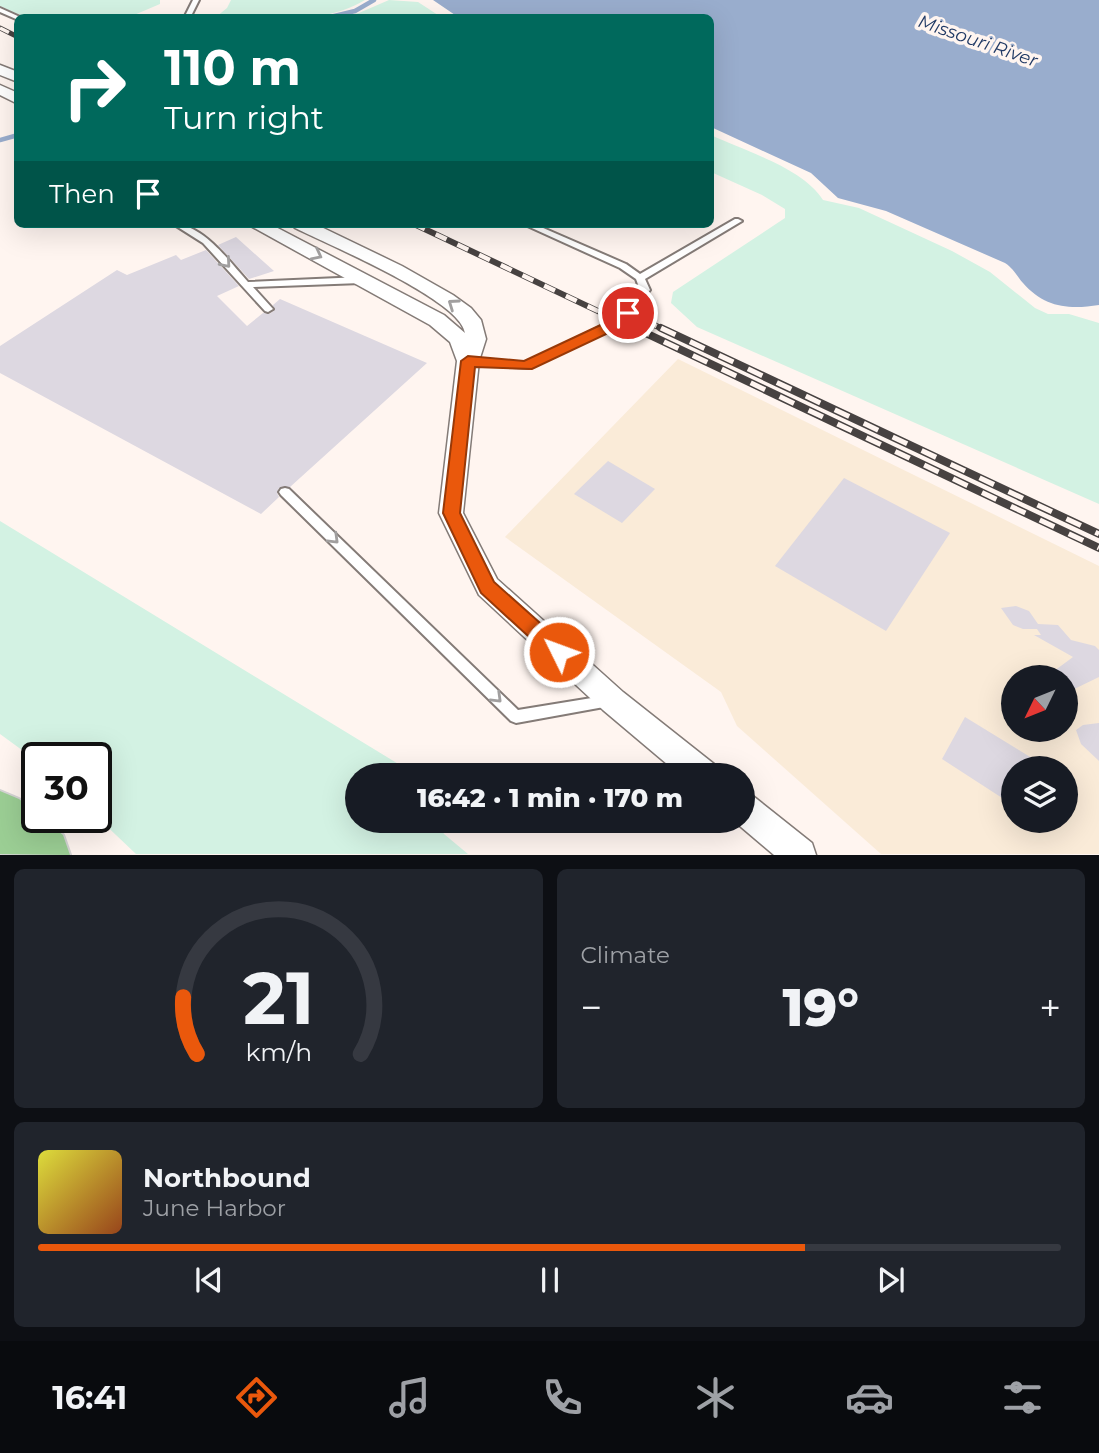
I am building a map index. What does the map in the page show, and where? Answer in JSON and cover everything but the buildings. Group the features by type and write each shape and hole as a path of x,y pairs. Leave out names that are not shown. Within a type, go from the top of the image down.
{"highway":[{"path":"0,818 43,855"}],"street":[{"path":"264,228 437,320 459,340 468,361"},
{"path":"309,228 433,291 465,313 474,326 476,342 468,361 451,513 488,587 612,701 688,763"},
{"path":"755,818 800,855"}],"lane":[{"path":"640,278 738,221"},
{"path":"184,228 206,241 268,309"},
{"path":"468,361 526,366 612,326 628,313 645,290 640,278 623,266 536,228"},
{"path":"245,285 365,280"},
{"path":"285,492 516,717 612,701"}],"shaded area":[{"path":"678,359 1099,566 1099,854 881,854 737,726 721,692 505,537"}],"green space":[{"path":"0,0 160,0 160,4 136,14 17,14 0,6"},
{"path":"231,0 365,0 330,14 220,14"},
{"path":"389,0 418,2 436,14 354,14"},
{"path":"714,136 788,170 814,189 823,200 859,208 952,251 990,272 1035,308 1048,314 1069,314 1099,323 1099,504 697,327 671,303 673,292 785,218 785,209 762,195 714,173"},
{"path":"0,521 397,763 345,763 345,833 443,833 468,854 136,854 112,831 112,742 21,742 21,749 0,734"}],"water":[{"name":"Missouri River","path":"433,0 1099,0 1099,305 1067,307 1048,302 1031,291 1005,263 886,211 838,198 811,173 714,128 714,14 454,14"}],"waterway":[{"path":"343,14 355,11 374,0"},
{"path":"0,140 14,136"}],"railway":[{"path":"0,28 14,35"},
{"path":"422,228 638,330"},
{"path":"624,311 665,330"},
{"path":"635,328 1099,548"},
{"path":"661,328 1099,534"}],"route":[{"path":"559,652 488,587 451,513 468,361 526,366 612,326 628,313"}]}
